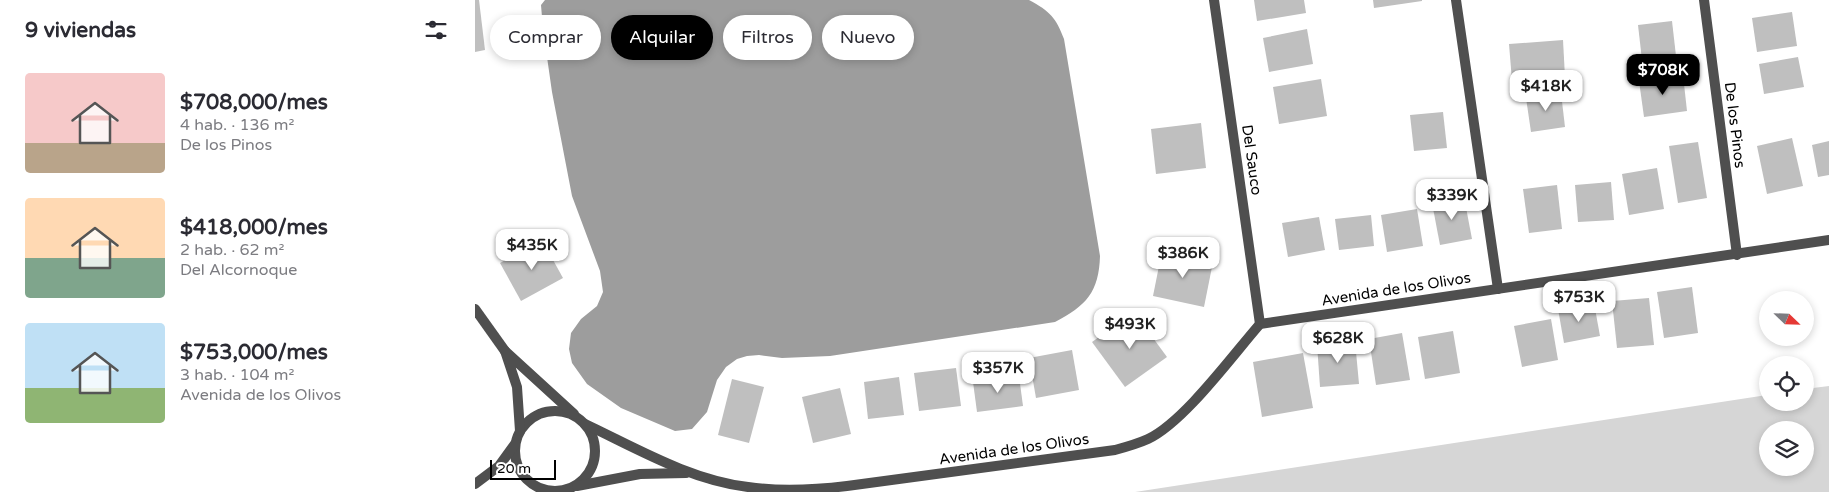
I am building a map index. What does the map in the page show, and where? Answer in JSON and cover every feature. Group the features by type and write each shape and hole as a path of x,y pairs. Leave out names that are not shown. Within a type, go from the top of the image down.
{"street":[{"name":"Del Sauco","path":"1214,0 1260,324"},
{"path":"1457,0 1498,288"},
{"name":"De los Pinos","path":"1704,0 1737,255"},
{"name":"Avenida de los Olivos","path":"689,472 747,487 807,490 1115,450 1149,439 1163,430 1186,409 1260,324 1829,240"},
{"path":"475,309 505,351 582,421 592,434 595,446 595,459 591,470 583,480 573,487"},
{"path":"505,351 517,387 520,431"},
{"path":"475,484 499,466 515,444 520,431 527,422 547,411 559,410 689,472"},
{"path":"515,444 517,462 526,478 535,486 547,490 557,491 640,474 689,472"}],"shaded area":[{"path":"545,0 1029,0 1051,16 1064,39 1100,256 1097,279 1089,296 1083,304 1055,322 830,356 782,358 759,355 737,359 726,367 717,380 707,412 692,429 675,431 621,408 587,384 572,363 569,349 571,333 581,319 597,306 603,292 600,271 572,196 547,60 601,60 601,15 542,15 541,5"},
{"path":"1829,386 1829,492 1135,492 1759,396 1759,411 1814,411 1814,388"}],"building":[{"path":"475,0 479,0 485,50 475,52"},
{"path":"1254,0 1304,0 1306,13 1257,21"},
{"path":"1373,0 1422,0 1422,1 1374,8"},
{"path":"1792,12 1797,46 1757,52 1752,18"},
{"path":"1672,21 1676,56 1642,60 1638,25"},
{"path":"1307,29 1313,64 1269,72 1263,38"},
{"path":"1563,40 1565,77 1512,81 1509,44"},
{"path":"1798,57 1804,87 1764,94 1759,64"},
{"path":"1683,75 1687,111 1644,117 1639,81"},
{"path":"1321,79 1327,116 1279,124 1273,87"},
{"path":"1561,93 1565,127 1531,132 1526,98"},
{"path":"1443,112 1447,148 1414,151 1410,115"},
{"path":"1201,123 1206,168 1156,174 1151,129"},
{"path":"1792,138 1803,186 1767,194 1757,146"},
{"path":"1829,141 1829,175 1818,177 1812,145"},
{"path":"1698,142 1707,198 1678,203 1669,146"},
{"path":"1657,168 1664,209 1629,215 1622,174"},
{"path":"1611,182 1614,220 1578,222 1575,185"},
{"path":"1557,185 1562,229 1529,233 1523,189"},
{"path":"1464,197 1472,239 1440,245 1432,203"},
{"path":"1417,209 1423,246 1387,252 1381,215"},
{"path":"1371,215 1374,246 1339,250 1335,219"},
{"path":"1319,217 1325,250 1288,257 1282,223"},
{"path":"542,240 563,278 521,301 500,263"},
{"path":"1162,251 1213,262 1204,307 1153,296"},
{"path":"1692,287 1698,333 1664,338 1657,292"},
{"path":"1649,298 1654,345 1617,348 1612,301"},
{"path":"1594,303 1600,336 1564,343 1558,309"},
{"path":"1134,312 1167,357 1125,387 1092,342"},
{"path":"1551,319 1558,360 1522,367 1514,326"},
{"path":"1453,331 1460,373 1425,379 1418,337"},
{"path":"1402,333 1410,380 1376,385 1369,339"},
{"path":"1355,341 1359,384 1320,387 1317,344"},
{"path":"1072,350 1079,390 1036,398 1029,358"},
{"path":"1303,353 1313,408 1262,417 1253,362"},
{"path":"956,368 961,406 919,411 914,373"},
{"path":"1019,376 1023,406 977,412 973,382"},
{"path":"899,377 904,415 868,419 864,382"},
{"path":"732,379 764,387 749,443 718,435"},
{"path":"840,388 851,434 813,443 802,397"}]}
